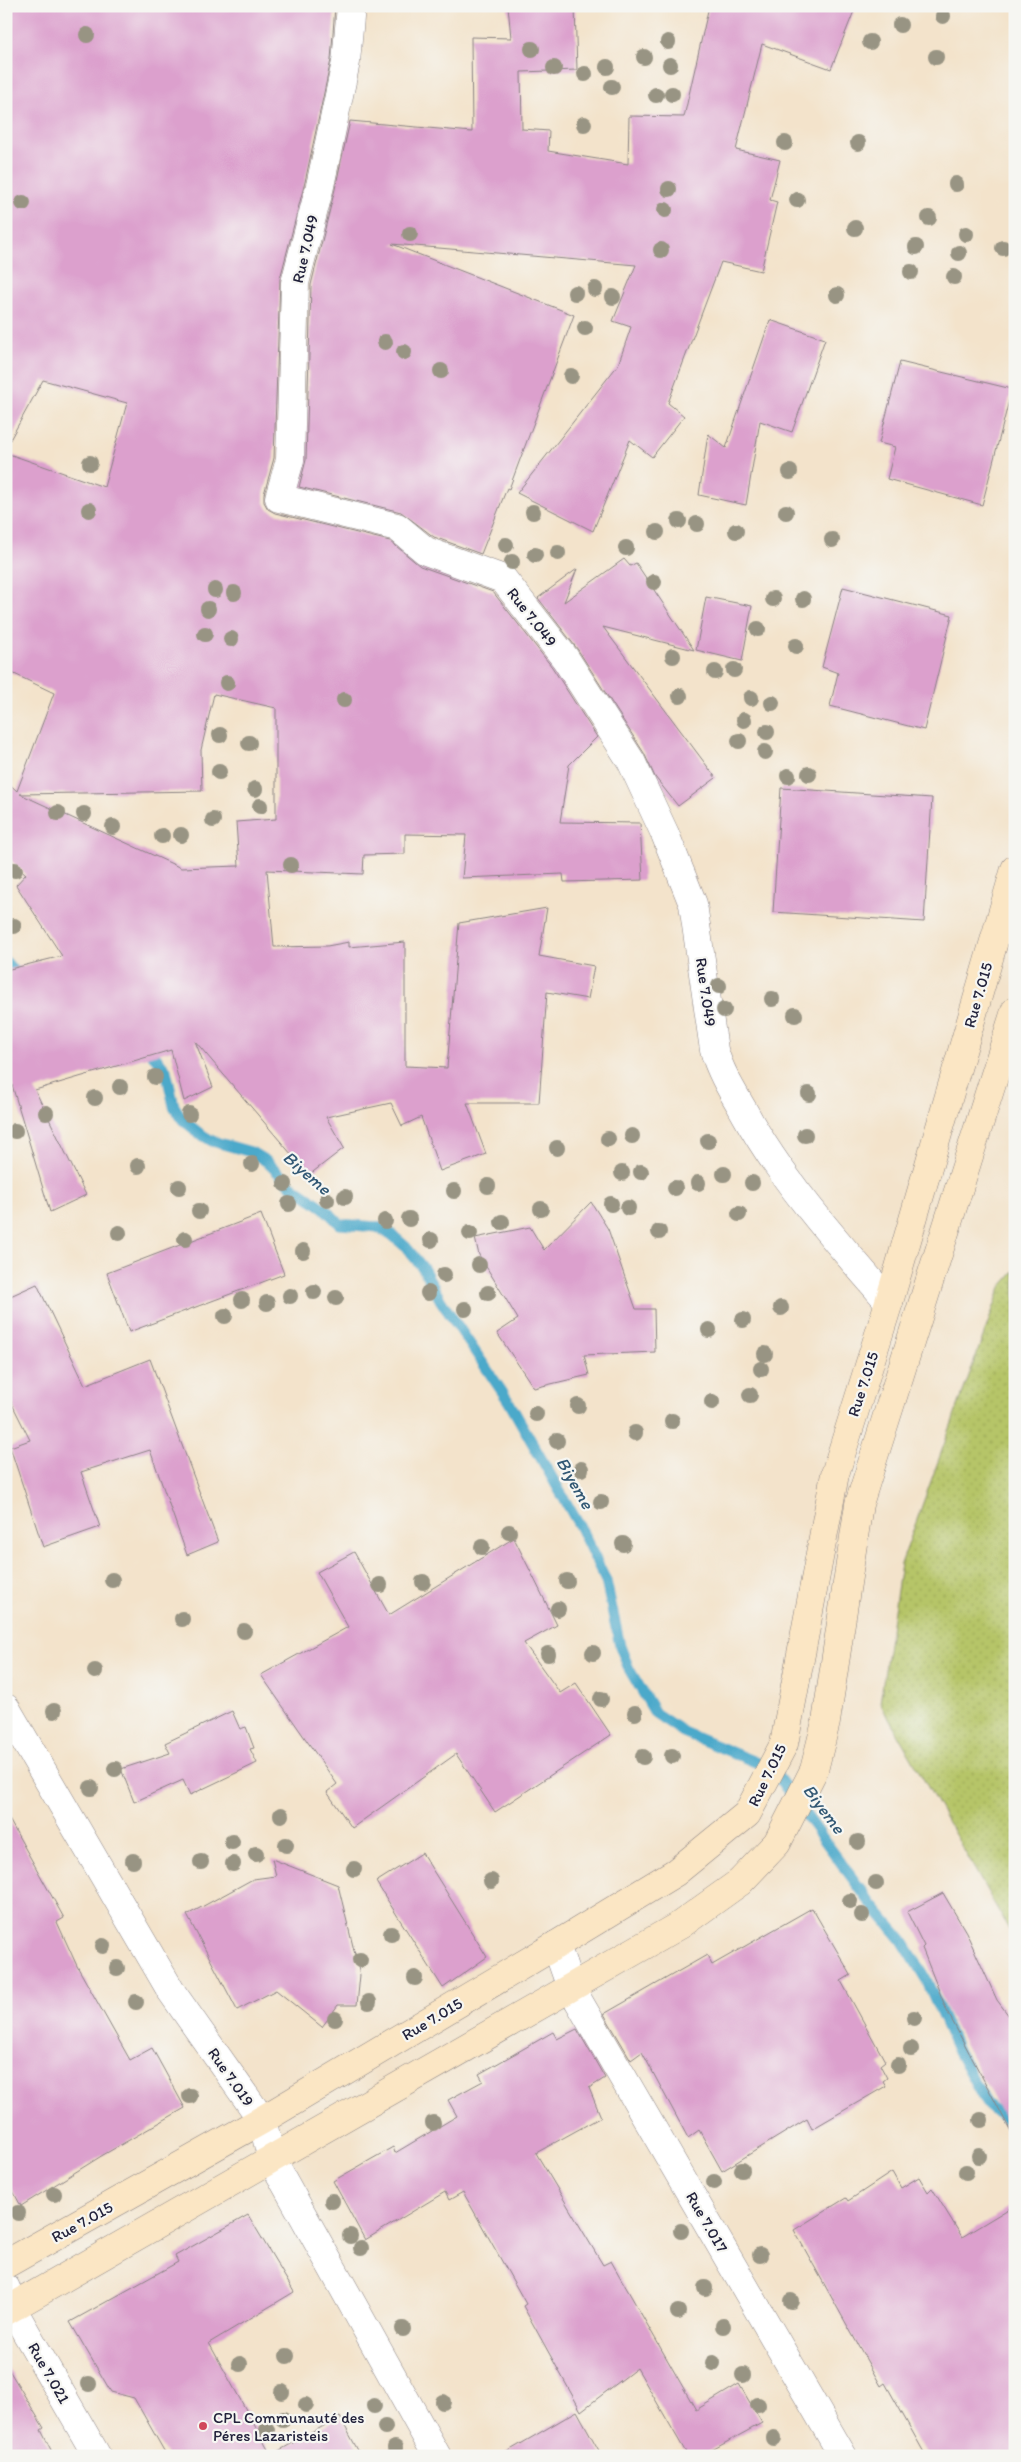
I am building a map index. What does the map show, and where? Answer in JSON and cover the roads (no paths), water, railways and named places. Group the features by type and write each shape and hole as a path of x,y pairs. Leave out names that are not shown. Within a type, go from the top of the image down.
{"main road":[{"name":"Rue 7.015","path":"6,2264 262,2120 556,1945 676,1872 748,1814 784,1744 834,1474 889,1302 1015,868"},
{"name":"Rue 7.015","path":"8,2302 272,2160 680,1926 740,1882 777,1843 814,1770 826,1722 860,1504 1015,1011"}],"street":[{"name":"Rue 7.049","path":"351,6 346,62 320,186 295,283 290,460 279,498 397,527 426,551 503,580 565,658 631,761 665,834 693,904 714,1050 720,1068 756,1134 825,1230 889,1302"},
{"name":"Rue 7.019","path":"6,1708 171,1991 262,2120 272,2160 437,2456"},
{"name":"Rue 7.017","path":"556,1945 571,1988 843,2456"},
{"name":"Rue 7.021","path":"8,2302 97,2456"}],"waterway":[{"name":"Biyeme","path":"6,962 18,977 22,979"},
{"name":"Biyeme","path":"144,1046 166,1070 174,1106 183,1120 199,1133 212,1141 251,1152 266,1161 292,1186 324,1208 340,1224 377,1227 391,1234 406,1247 423,1268 441,1301 509,1402 579,1525 606,1581 620,1646 629,1669 655,1713 683,1732 772,1769 872,1905 902,1940 926,1979 958,2052 986,2103 1015,2127"}],"place":[{"name":"CPL Communauté des Péres Lazaristeis","path":"203,2426"}]}
